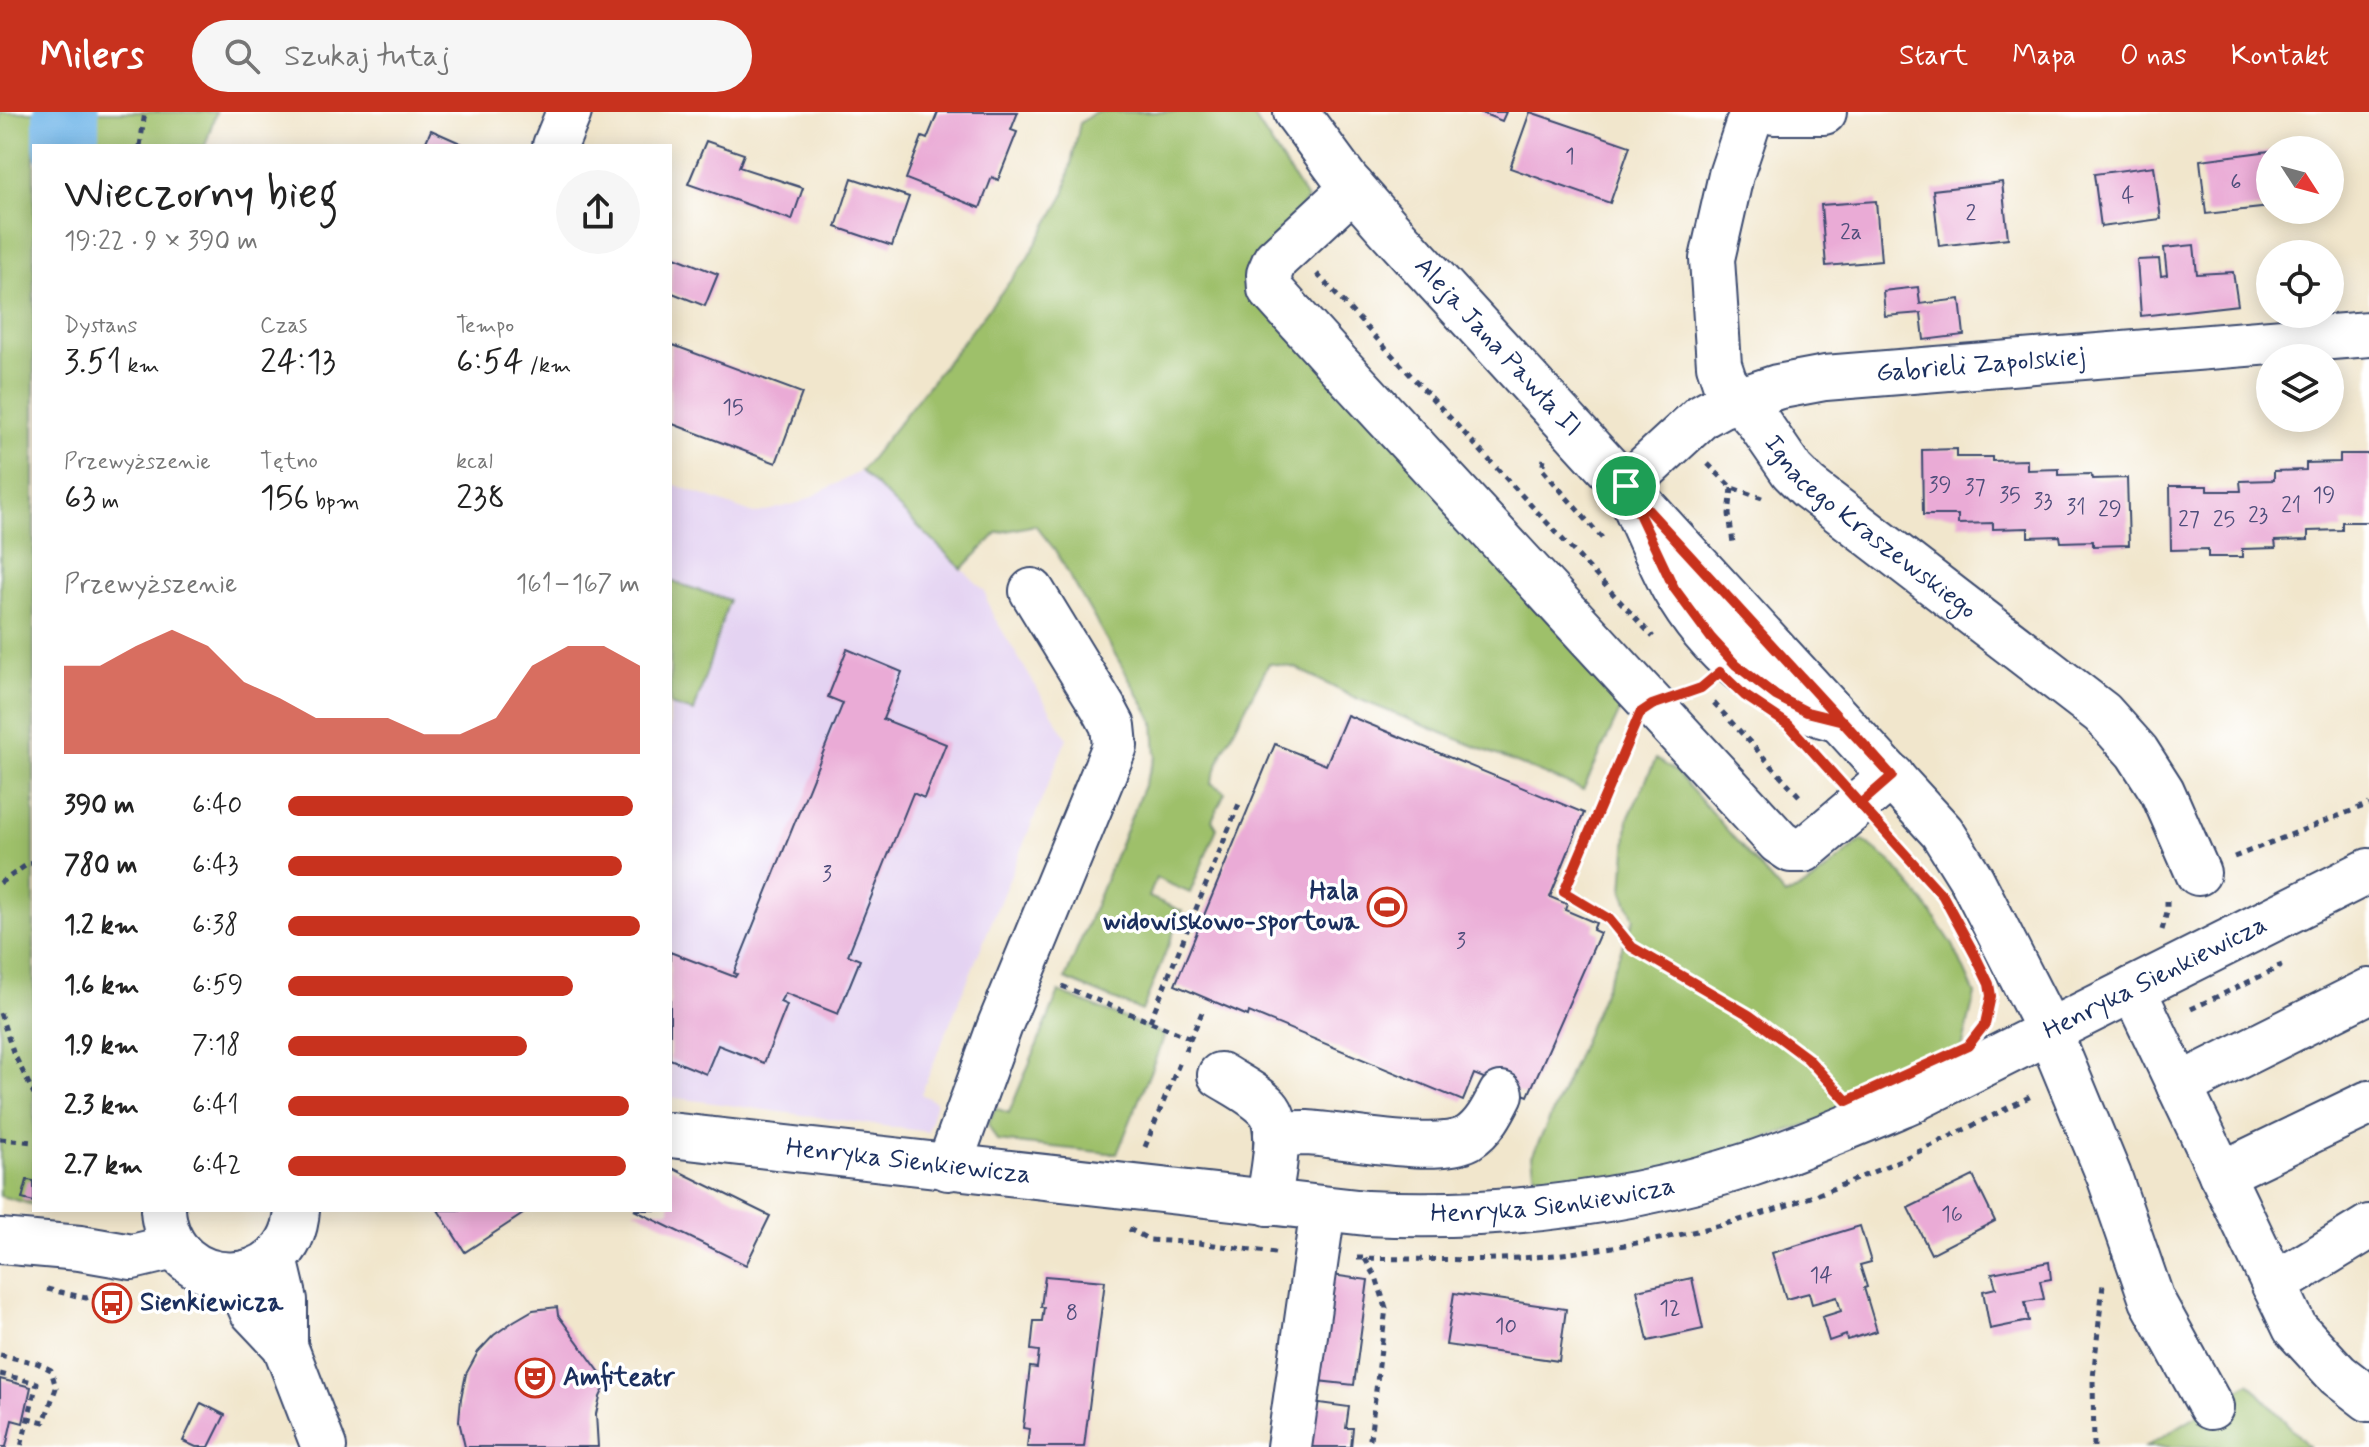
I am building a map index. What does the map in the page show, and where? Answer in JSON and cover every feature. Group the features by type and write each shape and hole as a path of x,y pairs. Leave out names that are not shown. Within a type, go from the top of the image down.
{"street":[{"path":"556,144 569,112"},
{"name":"Aleja Jana Pawła II","path":"1296,112 1353,188 1924,810 1958,855 2049,1031 2109,1176 2152,1300 2211,1407"},
{"name":"Ignacego Kraszewskiego","path":"1752,112 1731,175 1712,259 1719,365 1725,383 1757,420 1792,471 1808,487 2102,713 2137,752 2162,791 2182,878"},
{"path":"1774,112 1824,112"},
{"path":"1353,188 1275,260 1269,274 1270,289 1779,842 1791,850 1804,850 1892,776"},
{"name":"Gabrieli Zapolskiej","path":"1626,486 1702,416 1738,399 1793,383 2369,334"},
{"path":"948,1168 1000,1025 1115,746 1113,726 1104,709 1032,591"},
{"name":"Henryka Sienkiewicza","path":"672,1135 1323,1209 1420,1216 1517,1212 1628,1195 1691,1181 1751,1164 1863,1121 2365,880"},
{"path":"2133,989 2295,1328 2338,1375 2369,1399"},
{"path":"2179,1086 2369,991"},
{"path":"1220,1075 1270,1110 1276,1134 1268,1203"},
{"path":"1276,1134 1307,1133 1398,1143 1442,1143 1467,1138 1487,1120 1501,1094"},
{"path":"2221,1174 2369,1103"},
{"path":"1289,1447 1323,1209"},
{"path":"80,1248 144,1212"},
{"path":"0,1241 80,1248 132,1257 168,1228 186,1260 218,1275 236,1275 257,1270 275,1258 289,1241 297,1212"},
{"path":"2274,1285 2369,1227"},
{"path":"275,1258 285,1300 285,1346 324,1447"},
{"path":"236,1275 252,1311 285,1346"}],"path":[{"path":"140,144 145,112"},
{"path":"1312,267 1657,642"},
{"path":"1544,458 1542,469 1603,539"},
{"path":"1732,488 1729,514 1735,551"},
{"path":"1711,700 1808,806"},
{"path":"1652,705 1640,713 1564,892 1609,919 1632,947 1749,1015 1807,1058 1847,1101"},
{"path":"1150,1021 1241,799"},
{"path":"2156,939 2182,878 2369,804"},
{"path":"0,883 32,863"},
{"path":"1062,986 1190,1038"},
{"path":"0,1013 4,1034 32,1090"},
{"path":"1152,1126 1159,1109"},
{"path":"0,1139 32,1142"},
{"path":"1365,1258 1376,1277 1386,1308 1369,1447"},
{"path":"43,1288 86,1298 113,1290"},
{"path":"0,1355 37,1363 51,1370 56,1388 44,1422 28,1418"},
{"path":"0,1374 37,1383 21,1447"}],"shaded area":[{"path":"861,471 985,591 994,617 1067,738 921,1094 936,1102 928,1132 672,1097 672,484 754,514 799,503"}],"green space":[{"path":"0,112 216,112 206,144 32,144 32,1204 0,1196"},
{"path":"1095,112 1251,112 1307,199 1250,272 1627,696 1583,790 1351,696 1296,668 1269,663 1223,751 1211,783 1225,792 1212,820 1217,828 1190,893 1156,878 1149,897 1182,911 1142,1011 1065,979 1156,756 1154,722 1055,550 1035,525 997,533 962,569 861,471 1026,261 1064,196 1080,123"},
{"path":"672,582 729,600 694,712 672,706"},
{"path":"1656,759 1676,772 1785,896 1811,883 1862,840 1891,862 1925,903 1953,945 1975,994 1955,1078 1539,1209 1532,1156 1634,919 1623,892 1628,819"},
{"path":"1059,992 1165,1035 1117,1154 997,1141 988,1124 995,1108 1009,1113"},
{"path":"2249,1383 2309,1447 2146,1447"}],"building":[{"path":"938,112 1018,112 1011,130 1017,132 998,180 992,177 980,208 906,179 922,137 927,139"},
{"path":"1479,112 1506,112 1502,121"},
{"path":"1530,112 1630,146 1610,203 1510,168"},
{"path":"431,130 462,144 425,144"},
{"path":"706,141 744,154 739,167 803,188 792,220 688,184"},
{"path":"2256,153 2256,209 2206,214 2200,160"},
{"path":"2154,166 2161,219 2101,227 2094,174"},
{"path":"852,178 909,197 892,246 836,227"},
{"path":"2002,182 2008,238 1939,246 1933,190"},
{"path":"1876,201 1881,261 1826,266 1821,205"},
{"path":"2194,245 2197,274 2233,272 2238,305 2141,316 2137,260 2159,259 2161,276 2167,275 2164,248"},
{"path":"672,256 718,274 705,306 672,293"},
{"path":"1918,287 1920,304 1960,299 1964,335 1924,340 1921,313 1885,316 1883,291"},
{"path":"672,345 802,393 776,463 672,424"},
{"path":"1957,449 1957,457 1992,457 1992,461 2027,460 2027,470 2059,469 2059,475 2091,474 2092,479 2127,478 2129,545 2093,546 2093,541 2061,542 2060,536 2028,537 2028,528 1993,529 1993,523 1958,524 1958,515 1923,515 1922,450"},
{"path":"2340,454 2369,454 2369,522 2342,522 2342,530 2308,531 2308,540 2275,541 2276,548 2242,549 2242,557 2208,557 2208,549 2171,550 2170,486 2207,486 2207,491 2241,491 2240,481 2274,480 2274,471 2306,470 2306,463 2340,462"},
{"path":"847,649 902,672 883,719 946,744 924,798 913,793 848,955 860,960 838,1014 785,993 780,1002 787,1005 764,1063 718,1045 706,1074 672,1060 672,953 735,977 737,974 734,973 843,703 828,697"},
{"name":"Hala widowiskowo-sportowa","path":"1347,715 1584,813 1550,897 1567,904 1565,910 1596,923 1593,930 1600,933 1528,1096 1474,1074 1463,1101 1249,1012 1248,1016 1175,985 1275,744 1326,765"},
{"path":"672,1168 770,1216 746,1265 638,1212 672,1212"},
{"path":"1973,1176 1995,1221 1931,1254 1908,1208"},
{"path":"27,1180 32,1181 32,1202 22,1199"},
{"path":"439,1212 522,1212 523,1214 465,1252"},
{"path":"1860,1226 1871,1262 1860,1265 1877,1331 1847,1340 1846,1335 1829,1341 1822,1317 1841,1311 1837,1297 1812,1304 1809,1293 1786,1299 1772,1253"},
{"path":"2049,1262 2051,1279 2040,1281 2044,1299 2025,1302 2029,1321 1990,1329 1983,1291 1996,1288 1992,1273"},
{"path":"1332,1275 1368,1280 1354,1385 1318,1381"},
{"path":"1045,1276 1105,1281 1084,1447 1027,1447 1029,1429 1023,1428 1030,1367 1037,1368 1039,1351 1031,1350 1034,1321 1042,1321"},
{"path":"1692,1278 1703,1329 1648,1341 1637,1290"},
{"path":"1454,1293 1566,1309 1559,1361 1446,1345"},
{"name":"Amfiteatr","path":"557,1307 558,1315 607,1382 596,1414 598,1447 465,1447 459,1421 461,1398 466,1374 478,1352 494,1335 533,1310"},
{"path":"0,1379 31,1387 23,1423 12,1420 6,1447 0,1447"},
{"path":"1312,1402 1349,1407 1346,1428 1353,1428 1351,1447 1306,1447"},
{"path":"201,1403 225,1415 209,1447 196,1447 183,1441"}],"waterway":[{"path":"66,112 66,144"}],"place":[{"name":"Hala widowiskowo-sportowa","path":"1387,907"},
{"name":"Sienkiewicza","path":"112,1303"},
{"name":"Amfiteatr","path":"535,1378"}],"route":[{"path":"1626,486 1674,588 1711,638 1755,682 1776,696 1807,712 1843,721 1892,776 1860,804 1789,725 1744,695 1720,672 1701,688 1652,705 1640,713 1564,892 1609,919 1632,947 1749,1015 1807,1058 1847,1101 1968,1046 1985,1024 1990,1009 1989,984 1943,896 1860,804 1892,776 1843,721 1626,486"}]}
